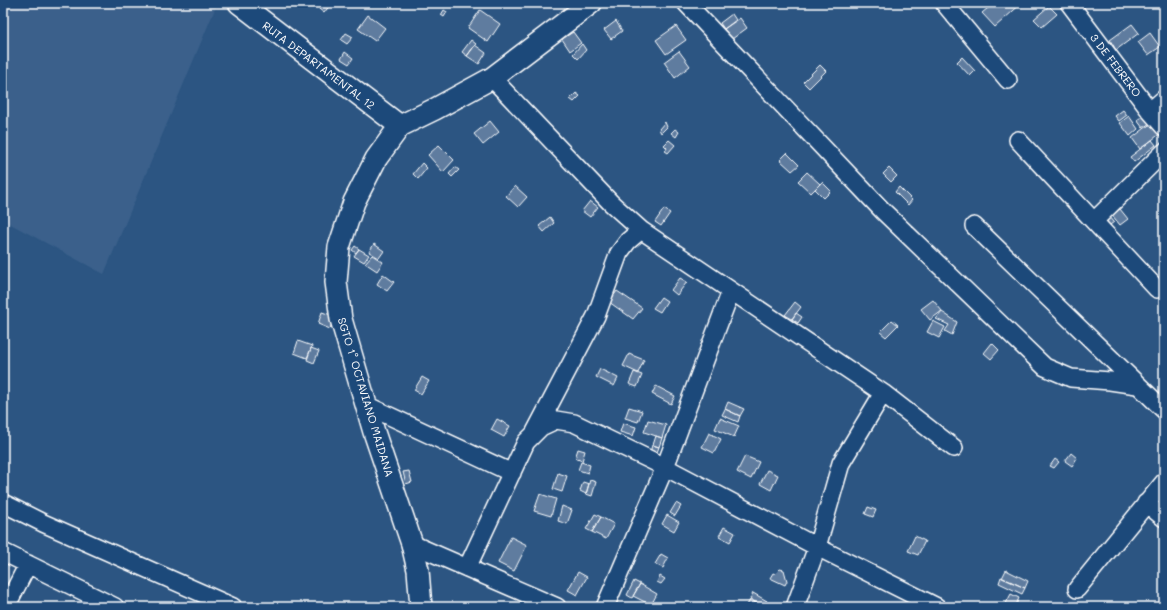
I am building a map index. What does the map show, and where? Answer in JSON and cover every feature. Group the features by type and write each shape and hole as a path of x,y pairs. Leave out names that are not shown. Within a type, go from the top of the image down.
{"main road":[{"name":"RUTA DEPARTAMENTAL 12","path":"239,3 400,126"},
{"path":"400,126 492,78 591,3"},
{"name":"SGTO 1° OCTAVIANO MAIDANA","path":"400,126 376,159 354,202 339,248 336,282 341,319 366,405 412,544 418,570 421,607"}],"street":[{"path":"686,3 884,212 1044,367 1071,378 1137,385"},
{"path":"944,3 1008,80"},
{"name":"3 DE FEBRERO","path":"1070,3 1150,111 1164,127"},
{"path":"492,78 611,203 641,230 883,393 954,448"},
{"path":"1150,111 1164,99"},
{"path":"1018,140 1157,289"},
{"path":"1094,221 1164,152"},
{"path":"974,226 1164,410"},
{"path":"533,435 596,316 619,253 628,241 641,230"},
{"path":"605,607 665,467 731,291"},
{"path":"795,607 817,547 841,462 883,393"},
{"path":"366,405 512,473"},
{"path":"467,568 526,442 541,427 556,420 574,423 665,467 817,547 937,607"},
{"path":"1077,589 1164,482"},
{"path":"3,503 43,523 233,607"},
{"path":"1146,503 1164,518"},
{"path":"412,544 557,607"},
{"path":"3,552 115,607"},
{"path":"6,607 28,564"}],"shaded area":[{"path":"3,3 217,4 104,274 3,220"}],"building":[{"path":"323,3 330,5 324,13 319,9"},
{"path":"994,3 1022,3 995,27 982,13"},
{"path":"1049,6 1057,14 1042,27 1034,19"},
{"path":"444,10 447,12 444,17 441,15"},
{"path":"480,10 500,24 488,42 468,28"},
{"path":"732,14 736,20 724,29 720,23"},
{"path":"368,15 385,28 375,41 358,29"},
{"path":"740,18 747,28 732,39 724,29"},
{"path":"616,21 622,31 611,39 604,30"},
{"path":"1132,24 1139,33 1116,50 1110,40"},
{"path":"676,26 686,40 666,54 656,40"},
{"path":"573,32 581,43 570,51 562,39"},
{"path":"346,33 353,37 347,44 341,40"},
{"path":"1150,33 1160,47 1148,55 1138,42"},
{"path":"471,40 476,44 467,56 462,52"},
{"path":"582,44 586,50 578,59 573,54"},
{"path":"475,45 486,53 479,64 467,56"},
{"path":"679,51 690,66 675,78 664,62"},
{"path":"345,52 353,58 349,64 341,59"},
{"path":"962,57 975,71 970,76 957,62"},
{"path":"820,65 826,71 809,88 803,82"},
{"path":"576,93 580,96 574,102 570,99"},
{"path":"1123,110 1127,115 1119,121 1115,116"},
{"path":"1144,115 1150,123 1143,128 1137,120"},
{"path":"1129,116 1138,129 1130,136 1120,123"},
{"path":"490,121 499,132 483,145 474,134"},
{"path":"665,122 667,127 661,133 659,129"},
{"path":"1153,122 1161,133 1140,149 1132,138"},
{"path":"675,129 679,132 676,137 671,133"},
{"path":"669,140 675,145 668,153 665,151 667,148 664,145"},
{"path":"1152,140 1156,145 1134,162 1130,157"},
{"path":"439,145 454,160 443,172 428,155"},
{"path":"787,153 799,165 792,171 780,160"},
{"path":"422,163 427,168 418,179 413,174"},
{"path":"455,167 459,170 452,177 449,174"},
{"path":"889,168 897,176 891,182 883,174"},
{"path":"807,172 820,184 811,193 798,181"},
{"path":"822,182 831,191 824,198 815,189"},
{"path":"515,186 527,197 518,207 506,196"},
{"path":"899,187 912,200 908,205 895,192"},
{"path":"590,201 598,207 590,217 582,211"},
{"path":"664,209 670,213 661,226 655,222"},
{"path":"1120,209 1128,219 1120,225 1112,215"},
{"path":"1106,212 1114,222 1106,228 1098,218"},
{"path":"550,217 554,223 544,232 539,226"},
{"path":"374,244 384,251 379,258 369,252"},
{"path":"355,246 359,249 356,253 352,250"},
{"path":"359,249 369,255 364,262 354,256"},
{"path":"372,255 383,262 377,271 365,263"},
{"path":"383,274 394,282 387,291 377,284"},
{"path":"680,278 687,282 677,295 671,290"},
{"path":"617,291 642,308 633,319 609,302"},
{"path":"661,297 667,301 660,312 653,308"},
{"path":"933,300 942,311 930,320 921,309"},
{"path":"795,302 801,307 792,319 785,315"},
{"path":"322,312 334,316 330,329 318,324"},
{"path":"942,312 957,322 952,335 945,331 949,325 936,319"},
{"path":"796,313 802,317 798,323 792,319"},
{"path":"892,320 898,325 886,337 880,332"},
{"path":"933,321 945,327 939,338 927,332"},
{"path":"298,341 312,346 307,358 294,353"},
{"path":"992,343 999,350 991,359 984,353"},
{"path":"311,348 319,351 314,363 307,360"},
{"path":"629,354 644,360 638,373 623,366"},
{"path":"600,369 618,378 614,386 596,377"},
{"path":"634,372 642,375 637,387 629,384"},
{"path":"422,377 429,381 421,394 414,390"},
{"path":"656,386 675,396 671,404 652,394"},
{"path":"728,402 744,409 740,416 725,409"},
{"path":"629,407 642,411 638,422 625,418"},
{"path":"725,409 740,416 738,422 722,415"},
{"path":"720,418 739,426 734,437 715,429"},
{"path":"497,419 510,426 504,437 491,430"},
{"path":"648,420 666,425 662,438 644,432"},
{"path":"623,423 636,427 633,436 620,432"},
{"path":"709,433 721,439 714,453 702,447"},
{"path":"656,436 662,438 659,447 653,445"},
{"path":"652,445 659,447 656,455 650,453"},
{"path":"578,449 585,451 582,461 575,458"},
{"path":"1071,453 1077,458 1072,466 1065,461"},
{"path":"745,456 759,462 751,479 737,472"},
{"path":"1055,459 1059,462 1054,468 1050,466"},
{"path":"581,462 590,465 588,473 578,470"},
{"path":"767,470 778,475 771,490 760,484"},
{"path":"409,471 412,482 406,484 403,472"},
{"path":"558,473 567,476 562,492 553,489"},
{"path":"590,480 596,482 592,496 586,494"},
{"path":"583,482 589,484 586,494 580,491"},
{"path":"540,494 556,499 551,516 534,511"},
{"path":"676,503 681,506 675,516 670,513"},
{"path":"562,506 572,510 567,524 558,521"},
{"path":"868,507 876,510 873,517 865,514"},
{"path":"595,514 601,517 592,532 586,529"},
{"path":"667,515 679,522 674,531 662,524"},
{"path":"601,517 614,524 606,539 592,532"},
{"path":"724,527 735,533 730,542 719,536"},
{"path":"915,536 925,541 918,555 908,551"},
{"path":"511,537 527,545 514,571 498,563"},
{"path":"661,554 668,558 663,568 655,564"},
{"path":"780,569 784,570 787,581 785,585 770,578 773,573 775,574"},
{"path":"1006,570 1028,581 1025,588 1002,578"},
{"path":"578,572 587,577 577,595 568,590"},
{"path":"660,576 665,579 661,584 657,582"},
{"path":"1001,577 1025,588 1022,594 999,583"},
{"path":"634,581 640,584 632,598 627,595"},
{"path":"640,584 657,594 651,605 633,596"},
{"path":"753,593 767,601 764,607 750,599"},
{"path":"1011,594 1019,598 1015,607 1004,607"},
{"path":"750,600 764,607 746,607"}]}
